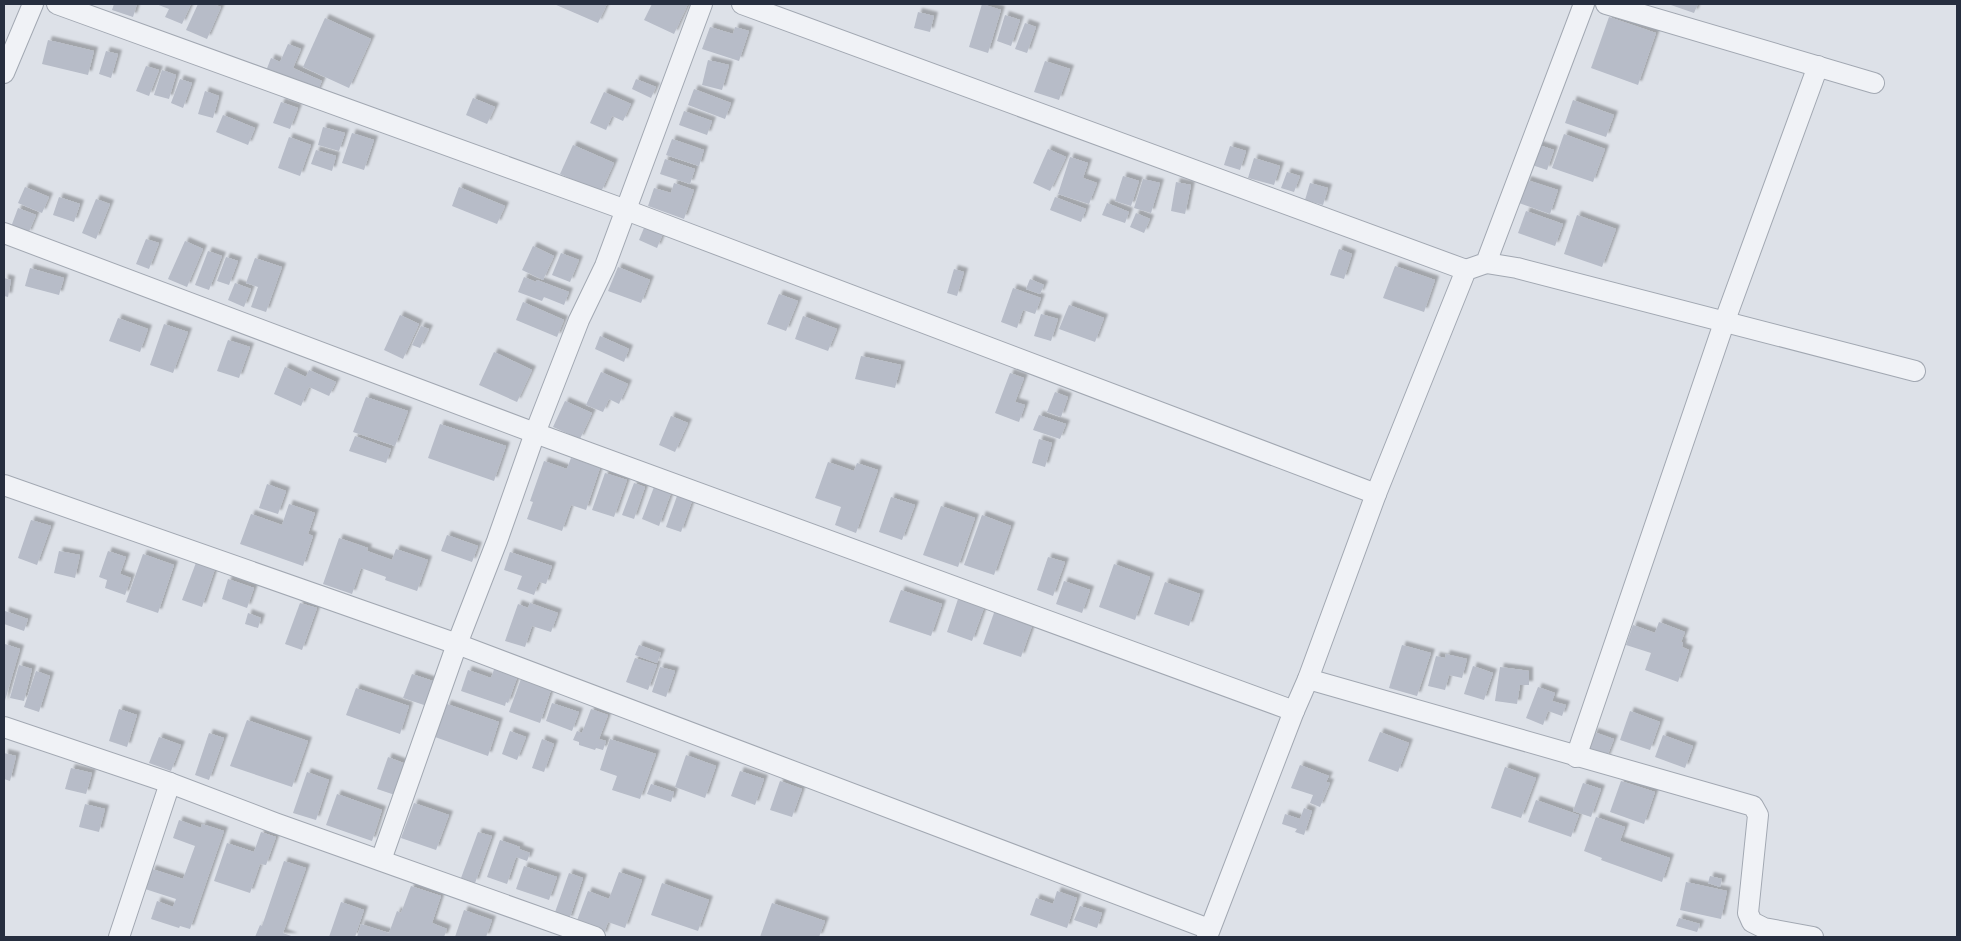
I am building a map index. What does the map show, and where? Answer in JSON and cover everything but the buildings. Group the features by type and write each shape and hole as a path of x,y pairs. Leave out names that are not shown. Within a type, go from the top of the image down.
{"street":[{"path":"4,73 33,4"},
{"path":"57,4 626,210 1376,494"},
{"path":"381,860 457,644 503,524 535,432 579,320 605,266 702,4"},
{"path":"742,4 1466,270 1486,263 1517,268 1914,371"},
{"path":"1486,263 1584,4"},
{"path":"1606,4 1874,83"},
{"path":"1576,757 1724,322 1818,66"},
{"path":"4,234 535,432 1294,711"},
{"path":"4,484 457,644 1208,933 1308,679 1376,494 1466,270"},
{"path":"1308,679 1576,757 1741,801 1753,806 1758,815 1748,914 1752,922 1764,928 1813,937"},
{"path":"4,727 170,783 275,823 594,937"},
{"path":"119,937 170,783"}]}
